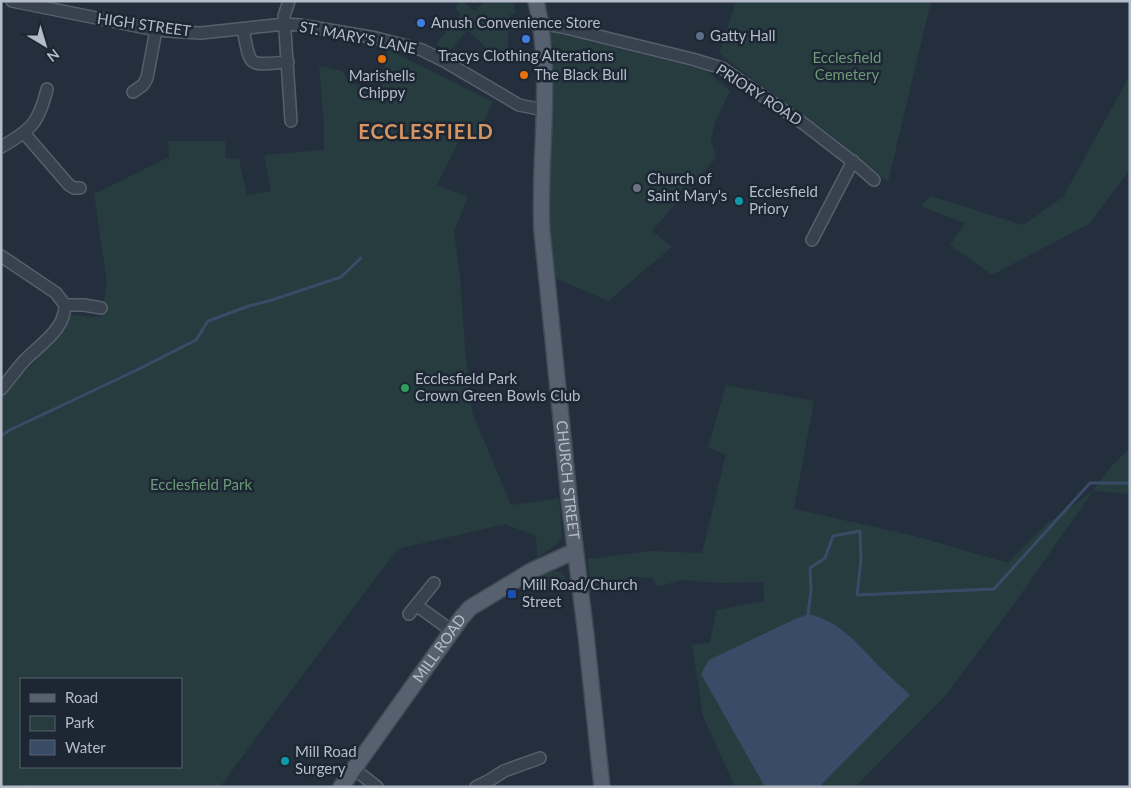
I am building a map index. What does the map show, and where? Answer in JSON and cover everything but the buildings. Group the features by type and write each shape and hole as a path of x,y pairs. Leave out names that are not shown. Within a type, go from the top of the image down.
{"main road":[{"name":"CHURCH STREET","path":"536,1 540,23 544,76 541,186 542,231 575,551 602,787"},
{"name":"MILL ROAD","path":"341,787 470,608 531,571 575,551"}],"street":[{"name":"HIGH STREET","path":"12,1 34,3 156,30 201,33 281,25"},
{"path":"289,1 281,25 288,62 291,121"},
{"name":"PRIORY ROAD","path":"540,23 692,58 722,68 804,124 853,161 874,180"},
{"name":"ST. MARY'S LANE","path":"281,25 300,25 413,46 444,61 519,105 544,110"},
{"path":"243,28 249,58 252,62 258,64 288,62"},
{"path":"133,92 143,85 147,78 156,30"},
{"path":"1,147 24,133 36,121 43,107 47,89"},
{"path":"24,133 69,185 74,188 80,188"},
{"path":"812,240 853,161"},
{"path":"1,256 56,293 65,304 64,317 56,331 24,361 1,389"},
{"path":"65,304 101,308"},
{"path":"434,583 412,609 452,631"},
{"path":"476,787 504,771 540,758"},
{"path":"353,768 377,787"}],"green space":[{"path":"459,1 463,1 474,11 485,1 514,1 515,13 510,15 507,54 496,57 467,30 449,52 436,44 461,14 455,8"},
{"name":"Ecclesfield Cemetery","path":"736,1 931,1 888,182 831,135 719,53"},
{"path":"551,32 706,70 730,91 715,122 711,140 716,158 652,231 672,247 608,301 555,278 546,216"},
{"name":"Ecclesfield Park","path":"387,49 493,102 476,139 462,135 437,185 468,197 454,231 472,412 511,505 559,498 562,538 537,558 536,536 505,524 398,549 220,787 19,787 17,785 1,787 1,397 57,338 71,315 101,317 107,283 94,194 169,157 168,141 225,141 226,158 239,159 247,195 271,191 264,155 324,150 319,66 342,71 351,84 381,89"},
{"path":"1130,75 1130,170 1089,224 992,275 950,245 965,223 920,206 931,196 1023,225 1063,197"},
{"path":"726,385 814,401 794,509 915,536 1008,563 1048,523 1093,491 1009,611 946,695 855,787 735,787 703,716 692,645 710,643 716,610 764,601 763,582 722,583 682,580 657,587 652,578 635,577 590,592 588,559 651,551 702,553 726,454 708,448"},
{"path":"1130,448 1130,494 1093,491 1109,469"},
{"path":"555,571 562,573 568,581 531,594 533,580 546,573"}],"water":[{"path":"808,614 820,617 840,628 910,695 819,787 765,787 701,674 709,660"}],"waterway":[{"path":"1,436 196,340 208,321 341,277 361,258"},
{"path":"808,614 811,590 810,568 825,558 833,536 860,531 861,560 857,595 994,589 1090,483 1130,483"},
{"path":"28,787 34,787"}],"place":[{"name":"Anush Convenience Store","path":"421,23"},
{"name":"Gatty Hall","path":"700,36"},
{"name":"Tracys Clothing Alterations","path":"526,39"},
{"name":"Marishells Chippy","path":"382,59"},
{"name":"The Black Bull","path":"524,75"},
{"name":"Church of Saint Mary's","path":"637,188"},
{"name":"Ecclesfield Priory","path":"739,201"},
{"name":"Ecclesfield Park Crown Green Bowls Club","path":"405,388"},
{"name":"Mill Road/Church Street","path":"512,594"},
{"name":"Mill Road Surgery","path":"285,761"}],"district":[{"name":"ECCLESFIELD","path":"426,132"}]}
